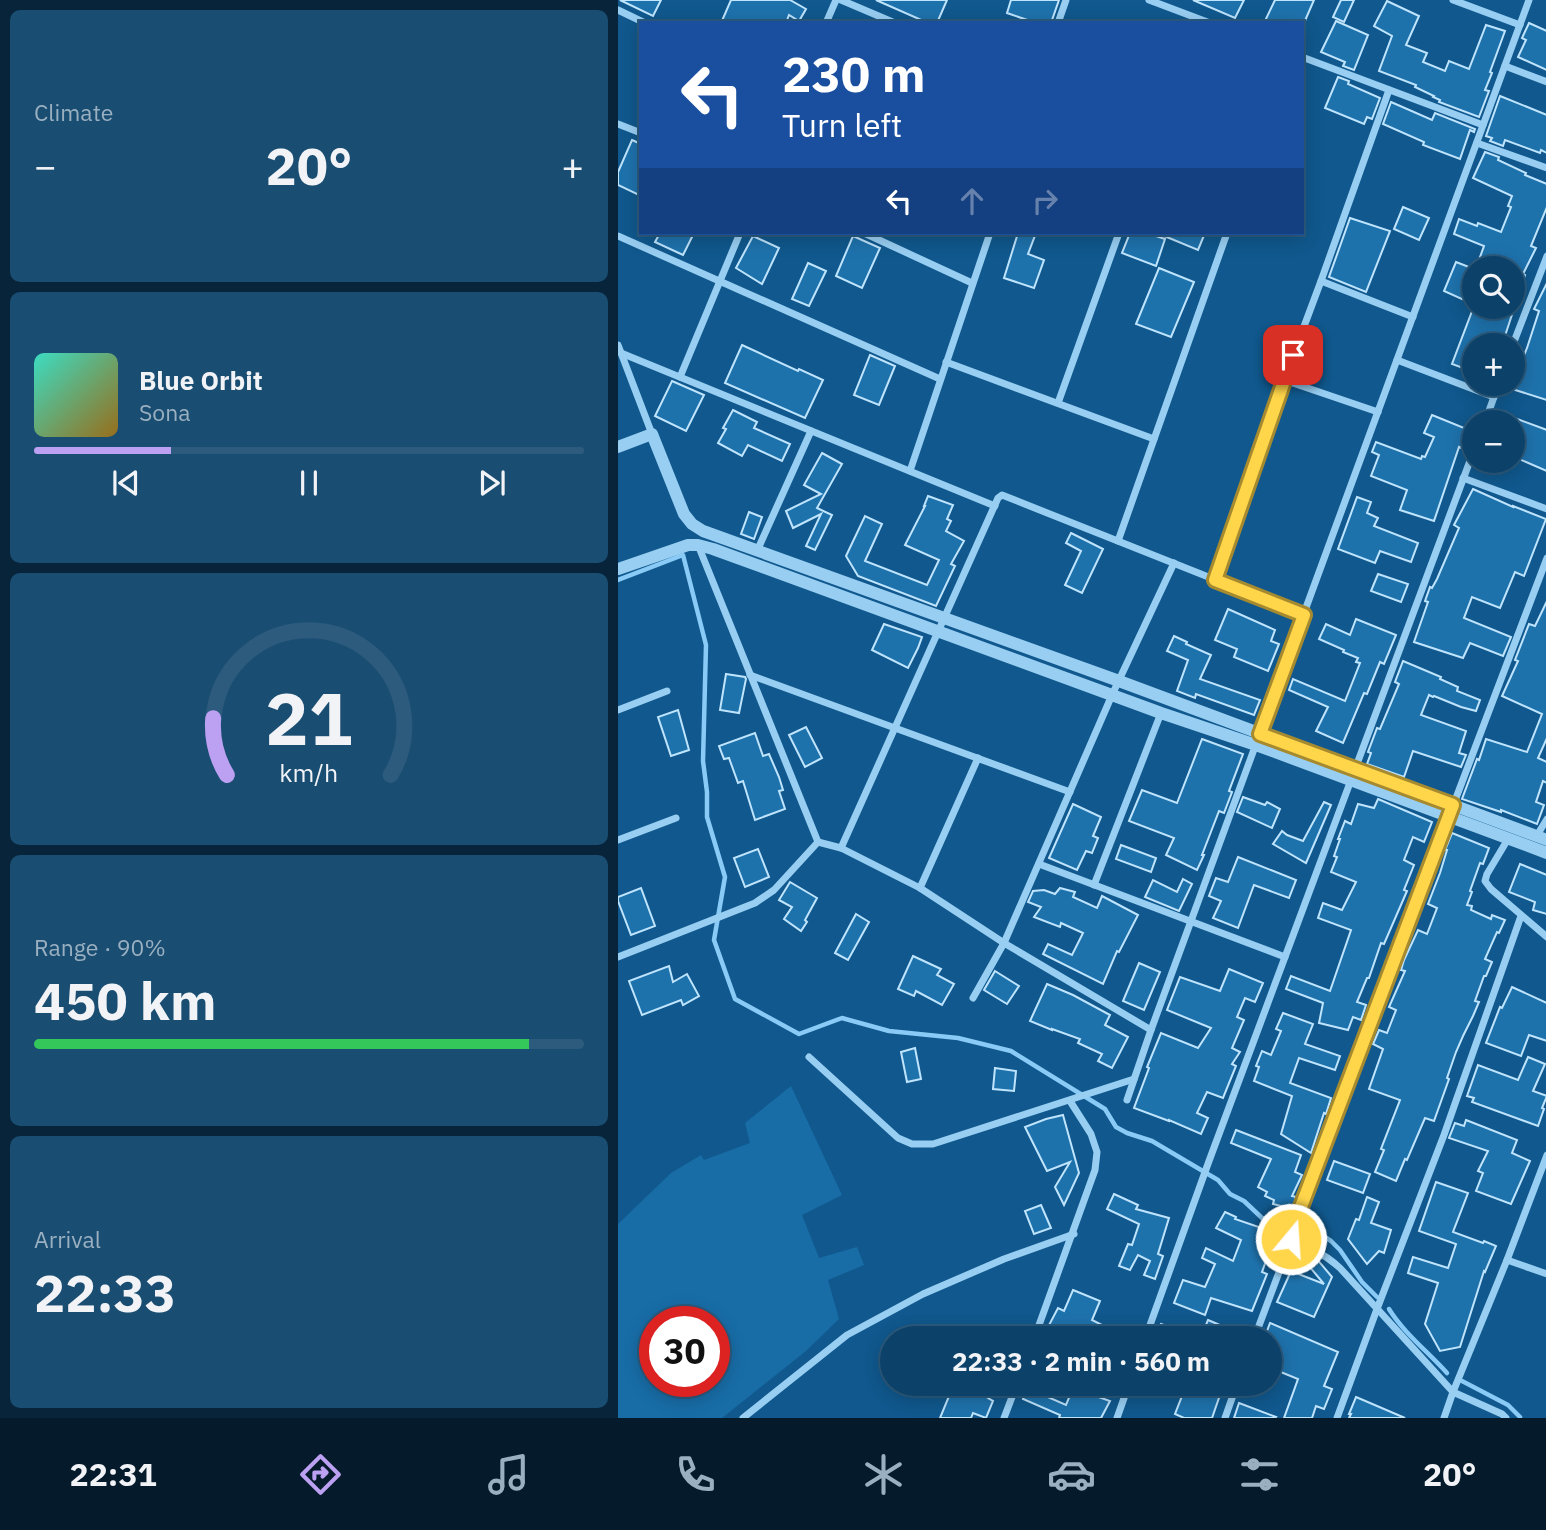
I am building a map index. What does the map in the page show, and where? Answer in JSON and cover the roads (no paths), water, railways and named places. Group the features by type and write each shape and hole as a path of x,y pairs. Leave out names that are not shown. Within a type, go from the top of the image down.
{"street":[{"path":"827,21 838,0 890,21"},
{"path":"1059,21 1066,0"},
{"path":"1150,0 1205,21"},
{"path":"1453,0 1520,25"},
{"path":"1127,1100 1529,0"},
{"path":"618,10 641,21"},
{"path":"1304,58 1483,125"},
{"path":"1505,66 1546,82"},
{"path":"1215,580 1389,90"},
{"path":"618,124 639,132"},
{"path":"1477,143 1546,168"},
{"path":"680,377 739,235"},
{"path":"868,235 972,283"},
{"path":"910,471 989,235"},
{"path":"1058,403 1117,235"},
{"path":"1118,541 1226,235"},
{"path":"618,236 940,379"},
{"path":"1517,333 1546,256"},
{"path":"1321,281 1413,317"},
{"path":"619,349 680,377 995,506"},
{"path":"619,349 684,514 692,524 710,534 1118,681 1258,740 1538,841 1546,853"},
{"path":"1397,360 1494,397 1489,410"},
{"path":"946,362 1154,439"},
{"path":"1284,380 1378,412"},
{"path":"757,551 811,431"},
{"path":"618,447 652,434"},
{"path":"1150,1326 1465,473"},
{"path":"1463,478 1546,509"},
{"path":"841,848 998,498 1002,495 1304,615"},
{"path":"618,569 678,547 698,545 1161,713 1258,740"},
{"path":"698,545 818,842"},
{"path":"1259,1326 1299,1212 1546,558"},
{"path":"973,998 1004,943 1118,681 1174,563"},
{"path":"750,675 1070,792"},
{"path":"618,710 667,691"},
{"path":"1094,885 1161,713"},
{"path":"920,888 978,758"},
{"path":"1451,811 1508,839 1538,841"},
{"path":"618,840 676,818"},
{"path":"1538,841 1546,819"},
{"path":"1508,839 1485,881 1546,937"},
{"path":"818,842 841,848 920,888 1004,943 1151,1030"},
{"path":"618,957 755,903 774,890 818,842"},
{"path":"1039,864 1285,957"},
{"path":"1337,1418 1445,1135 1521,916"},
{"path":"809,1057 897,1138 912,1144 932,1144 1134,1079"},
{"path":"1040,1326 1095,1170 1097,1152 1091,1134 1070,1101"},
{"path":"1444,1418 1546,1155"},
{"path":"743,1418 847,1335 923,1294 1004,1259 1074,1234"},
{"path":"1290,1243 1326,1255 1352,1279 1453,1392 1506,1418"},
{"path":"1507,1260 1546,1274"},
{"path":"1004,1418 1012,1396"},
{"path":"1117,1418 1125,1396"},
{"path":"1225,1418 1233,1396"}],"waterway":[{"path":"618,580 683,555 706,645 703,761 707,817 725,877 714,940 735,999 799,1034 842,1018 889,1031 958,1038 1011,1051 1105,1109 1116,1127 1152,1141 1218,1180 1230,1194 1244,1201 1262,1218 1302,1222 1331,1241 1377,1297"},
{"path":"1389,1309 1408,1334 1447,1373"},
{"path":"1462,1381 1508,1405 1520,1417"}]}
